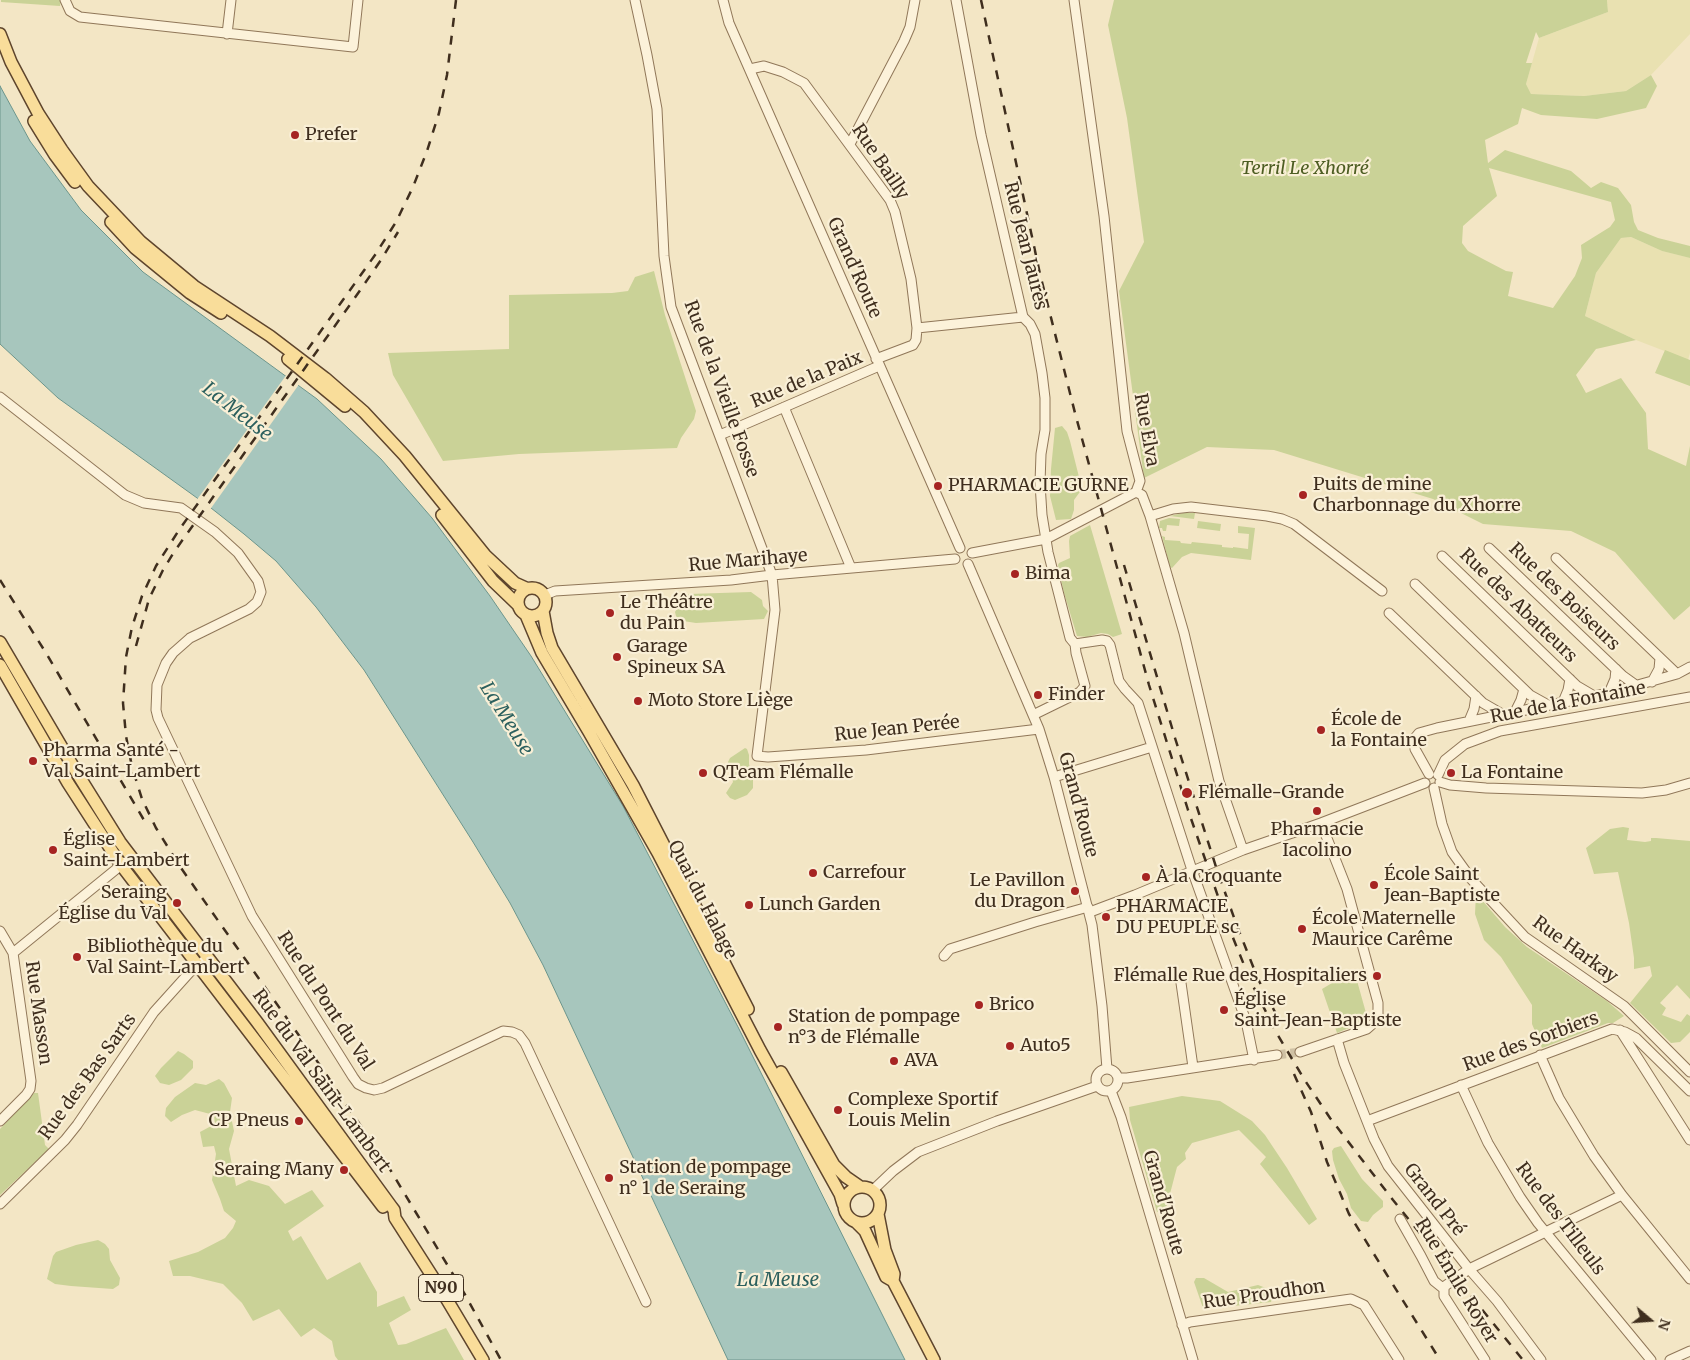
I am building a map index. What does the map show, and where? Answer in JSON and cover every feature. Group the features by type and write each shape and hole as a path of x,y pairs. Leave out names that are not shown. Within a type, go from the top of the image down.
{"main road":[{"path":"0,34 11,62 38,113 62,150 88,186 140,242 194,286 270,336 325,378 364,412 405,456 485,556 515,582 526,588 539,589 545,595 546,603 543,610 533,616 526,615 519,609 518,597 526,588"},
{"path":"0,54 31,117 55,155 82,190 135,248 190,293 266,342 358,417 398,460 493,581 518,604"},
{"name":"Quai du Halage","path":"543,610 552,648 633,785 769,1050 826,1153 834,1165 846,1177 859,1186 873,1190 879,1199 880,1209 878,1214 885,1250 894,1274 892,1281"},
{"name":"Quai du Halage","path":"526,615 542,653 658,853 760,1050 840,1194 847,1215 865,1231 886,1277 892,1281 934,1360"},
{"name":"Rue du Val Saint-Lambert","path":"0,642 77,773 131,857 257,1022 394,1210 395,1218 444,1293 484,1360"},
{"name":"Rue du Val Saint-Lambert","path":"0,665 72,789 121,865 388,1214 395,1218"},
{"path":"844,1204 850,1190 859,1186"},
{"path":"856,1222 868,1222 878,1214"}],"street":[{"path":"65,0 70,11 80,17 353,47 358,0"},
{"path":"227,34 231,0"},
{"name":"Rue de la Vieille Fosse","path":"635,0 657,109 664,256 671,307 772,574 775,610 757,756"},
{"name":"Grand'Route","path":"723,0 729,23 960,548"},
{"path":"850,144 904,41 910,27 915,0"},
{"name":"Rue Jean Jaurès","path":"956,0 981,135 1023,317 1036,334 1045,398 1045,430 1041,454 1040,483 1042,515 1070,638 1075,644 1086,686 1080,692 1033,715"},
{"name":"Rue Elva","path":"1074,0 1105,225 1127,431 1140,481 1136,492 1142,495 1150,516 1185,640 1218,775 1243,850"},
{"name":"Rue Bailly","path":"750,69 764,66 783,72 804,84 890,200 895,212 911,279 917,328"},
{"path":"878,362 913,345 916,340 917,328 1023,317"},
{"name":"Rue de la Paix","path":"720,435 784,408 878,362"},
{"name":"Rue du Pont du Val","path":"0,396 125,495 144,503 181,508 215,532 238,553 258,580 261,592 256,602 249,609 201,632 181,645 166,663 157,685 155,702 158,718 252,916 353,1077 358,1084 366,1088 374,1090 383,1088 503,1031 512,1032 520,1036 525,1043 646,1302"},
{"path":"784,408 851,568"},
{"path":"972,553 1046,539 1136,492"},
{"path":"1150,516 1173,508 1191,507 1282,519 1294,524 1382,591"},
{"path":"965,547 972,553 968,564 962,565 955,558 957,550 960,548 965,547"},
{"name":"Rue des Boiseurs","path":"1489,548 1616,670 1637,686"},
{"name":"Rue des Abatteurs","path":"1442,556 1570,679 1594,696"},
{"name":"Rue Marihaye","path":"545,595 555,591 731,580 772,574 955,558"},
{"path":"1556,558 1677,674"},
{"name":"Grand'Route","path":"968,564 1039,729 1054,777 1089,909 1102,1006 1107,1069"},
{"path":"1416,584 1524,689 1534,698 1548,705"},
{"path":"1389,612 1487,706 1502,714"},
{"path":"1075,644 1106,641 1110,645 1119,681 1138,703 1192,870 1246,1021 1254,1060"},
{"path":"1652,682 1659,669 1660,658"},
{"path":"1469,721 1609,693 1652,682 1690,668"},
{"name":"Rue des Boiseurs","path":"1609,693 1615,679 1616,670"},
{"name":"Rue des Abatteurs","path":"1563,702 1570,679"},
{"path":"1515,712 1522,700 1524,689"},
{"path":"1469,721 1474,710 1476,696"},
{"name":"Rue de la Fontaine","path":"1321,823 1425,783 1425,778 1435,780 1445,760 1465,744 1500,731 1690,697"},
{"name":"Rue Harkay","path":"1469,721 1429,729 1419,733 1414,739 1415,749 1435,780 1442,824 1452,852 1472,880 1525,937 1624,1006 1690,1072"},
{"name":"Rue Jean Perée","path":"757,756 866,750 1039,729"},
{"path":"1054,777 1152,747"},
{"path":"1435,780 1450,785 1486,788 1642,793 1690,784"},
{"path":"944,956 950,949 1035,922 1089,909 1135,895 1243,850 1321,823 1347,889 1378,1002 1378,1015 1376,1021 1367,1028 1300,1052"},
{"path":"13,953 131,857"},
{"name":"Rue Masson","path":"0,931 13,953 31,1085 26,1095 0,1121"},
{"name":"Rue des Bas Sarts","path":"0,1204 65,1140 154,1012 190,972 207,958"},
{"path":"1181,983 1193,1067"},
{"name":"Rue des Sorbiers","path":"1367,1122 1608,1030 1620,1030 1636,1038 1690,1091"},
{"path":"1620,1030 1690,1140"},
{"name":"Grand Pré","path":"1337,1039 1344,1063 1367,1122 1379,1151 1388,1166 1469,1269 1497,1301 1541,1360"},
{"path":"1540,1055 1576,1129 1594,1156 1622,1195 1690,1279"},
{"path":"1118,1078 1278,1056"},
{"path":"1103,1069 1116,1072 1118,1078 1118,1084 1111,1091 1101,1090 1097,1086 1097,1074 1103,1069"},
{"name":"Rue des Tilleuls","path":"1461,1085 1484,1136 1520,1196 1546,1232 1651,1360"},
{"path":"873,1190 893,1171 918,1152 997,1121 1097,1086"},
{"name":"Grand'Route","path":"1111,1091 1121,1117 1193,1360"},
{"path":"1444,1288 1469,1269 1622,1195"},
{"name":"Rue Émile Royer","path":"1400,1219 1434,1281 1444,1288 1444,1296 1485,1360"},
{"name":"Rue Proudhon","path":"1182,1325 1190,1322 1351,1299 1364,1305 1399,1360"},
{"path":"1670,1360 1686,1355"}],"shaded area":[{"path":"1607,0 1690,0 1690,34 1651,75 1626,91 1584,96 1531,94 1526,84 1539,38 1608,12"},
{"path":"1631,237 1662,251 1690,258 1690,353 1688,360 1636,340 1585,316 1596,273 1621,238"}],"green space":[{"path":"1,0 61,0 60,6 1,2"},
{"name":"Terril Le Xhorré","path":"1114,0 1607,0 1608,12 1539,38 1536,32 1526,63 1532,63 1526,84 1531,94 1584,96 1626,91 1651,75 1657,86 1646,108 1597,119 1541,115 1522,108 1518,124 1485,140 1488,163 1505,150 1571,171 1591,188 1601,182 1618,188 1631,205 1634,222 1638,230 1658,238 1690,246 1690,258 1662,251 1631,237 1621,238 1596,273 1585,316 1636,340 1596,349 1576,375 1586,393 1621,378 1646,413 1648,449 1686,466 1690,446 1690,606 1674,620 1615,552 1571,531 1483,524 1433,499 1274,450 1207,447 1144,478 1119,291 1144,242 1127,118 1108,25","holes":["1489,168 1611,202 1615,220 1610,227 1581,245 1582,258 1575,276 1553,308 1508,296 1513,272 1506,271 1468,251 1462,243 1463,226 1497,196"]},
{"path":"654,271 665,315 696,411 694,419 681,438 677,448 519,454 443,461 393,375 388,353 509,349 509,295 628,291 635,277"},
{"path":"1665,350 1690,360 1690,386 1655,373"},
{"path":"1062,426 1067,432 1070,441 1082,489 1074,500 1074,510 1071,519 1056,520 1050,496 1051,469 1055,428"},
{"path":"1195,513 1194,519 1170,516"},
{"path":"1169,518 1180,519 1179,526 1167,525 1166,531 1163,531 1162,528 1159,528 1160,521"},
{"path":"1198,521 1221,524 1220,531 1197,528"},
{"path":"1090,525 1122,634 1113,637 1101,633 1087,637 1077,636 1058,565 1070,558 1070,536"},
{"path":"1238,526 1255,528 1251,560 1191,553 1182,557 1172,568 1170,567 1162,536 1165,537 1165,540 1180,541 1181,543 1191,544 1192,542 1248,549 1249,534 1238,533"},
{"path":"751,592 762,600 763,606 768,611 764,619 696,623 677,620 675,612 683,597 689,594"},
{"path":"745,748 749,755 753,788 747,795 735,800 726,793 733,782 728,762 730,758"},
{"path":"1629,828 1627,840 1645,842 1651,841 1651,838 1656,838 1690,841 1690,999 1677,985 1660,1003 1666,1008 1662,1015 1681,1022 1687,1014 1690,1016 1690,1032 1680,1042 1671,1043 1630,1003 1652,976 1650,966 1634,969 1629,923 1618,872 1594,874 1586,848 1610,829"},
{"path":"1476,893 1505,927 1527,947 1607,1001 1624,1016 1613,1023 1608,1023 1542,1048 1532,1024 1532,1005 1501,957 1484,940 1475,914"},
{"path":"1354,970 1368,1020 1337,1033 1322,989"},
{"path":"178,1051 193,1061 193,1068 181,1080 169,1085 160,1083 155,1076"},
{"path":"219,1079 224,1083 232,1098 230,1112 234,1131 229,1149 236,1186 249,1180 269,1186 285,1204 312,1190 324,1206 288,1231 293,1241 301,1236 327,1280 360,1262 377,1292 377,1307 404,1296 411,1310 389,1323 398,1345 406,1344 446,1328 464,1360 338,1360 335,1356 332,1341 314,1328 301,1337 279,1309 253,1321 242,1303 223,1284 190,1276 173,1276 169,1261 198,1252 225,1238 236,1221 224,1211 212,1180 216,1154 214,1146 203,1147 200,1132 215,1124 214,1115 195,1110 171,1122 165,1116 166,1108 175,1097 195,1083 206,1085"},
{"path":"34,1093 38,1093 45,1145 49,1149 0,1195 0,1129"},
{"path":"1182,1096 1220,1101 1252,1121 1265,1135 1287,1168 1317,1219 1309,1225 1260,1164 1266,1157 1239,1130 1192,1143 1185,1153 1186,1159 1177,1167 1166,1209 1157,1212 1130,1120 1129,1107"},
{"path":"1341,1146 1362,1179 1383,1201 1383,1207 1368,1222 1361,1221 1351,1208 1347,1194 1339,1179 1332,1151 1334,1148"},
{"path":"98,1240 109,1249 110,1260 120,1278 119,1285 113,1289 71,1286 55,1284 47,1279 53,1256 56,1252"},
{"path":"1196,1278 1204,1278 1228,1292 1258,1285 1274,1288 1273,1296 1271,1302 1205,1309 1194,1282"}],"water":[{"name":"La Meuse","path":"0,86 30,141 81,210 143,272 317,399 381,459 432,518 490,596 531,656 623,806 738,1027 905,1360 728,1360 543,965 510,903 473,842 364,670 316,607 276,561 211,508 58,398 0,344"}],"pier":[{"path":"287,374 300,383 209,511 196,501"}],"tunnel":[{"path":"1277,1055 1300,1052"}],"railway":[{"path":"456,0 447,75 439,113 413,187 396,222 375,255 179,530 156,566 142,596 132,627 126,657 123,703 126,736 132,767 142,799 156,828 181,868 324,1071 391,1171 463,1291 501,1360"},
{"path":"981,0 1040,274 1075,413 1149,685 1188,810 1229,928 1251,982 1276,1032 1330,1118 1393,1200 1523,1360"},
{"path":"136,646 149,599 174,552 354,299 398,232"},
{"path":"1124,565 1175,738 1217,870 1258,979 1277,1016"},
{"path":"0,580 46,653 148,827"},
{"path":"1294,1074 1311,1112 1327,1162 1349,1214 1440,1360"}],"place":[{"name":"Prefer","path":"295,135"},
{"name":"PHARMACIE GURNE","path":"938,486"},
{"name":"Puits de mine Charbonnage du Xhorre","path":"1303,495"},
{"name":"Bima","path":"1015,574"},
{"name":"Le Théâtre du Pain","path":"610,613"},
{"name":"Garage Spineux SA","path":"617,657"},
{"name":"Finder","path":"1038,695"},
{"name":"Moto Store Liège","path":"638,701"},
{"name":"École de la Fontaine","path":"1321,730"},
{"name":"Pharma Santé - Val Saint-Lambert","path":"33,761"},
{"name":"QTeam Flémalle","path":"703,773"},
{"name":"La Fontaine","path":"1451,773"},
{"name":"Flémalle-Grande","path":"1187,793"},
{"name":"Pharmacie Iacolino","path":"1317,811"},
{"name":"Église Saint-Lambert","path":"53,850"},
{"name":"Carrefour","path":"813,873"},
{"name":"À la Croquante","path":"1146,877"},
{"name":"École Saint Jean-Baptiste","path":"1374,885"},
{"name":"Le Pavillon du Dragon","path":"1075,891"},
{"name":"Seraing Église du Val","path":"177,903"},
{"name":"Lunch Garden","path":"749,905"},
{"name":"PHARMACIE DU PEUPLE sc","path":"1106,917"},
{"name":"École Maternelle Maurice Carême","path":"1302,929"},
{"name":"Bibliothèque du Val Saint-Lambert","path":"77,957"},
{"name":"Flémalle Rue des Hospitaliers","path":"1377,976"},
{"name":"Brico","path":"979,1005"},
{"name":"Église Saint-Jean-Baptiste","path":"1224,1010"},
{"name":"Station de pompage n°3 de Flémalle","path":"778,1027"},
{"name":"Auto5","path":"1010,1046"},
{"name":"AVA","path":"894,1061"},
{"name":"Complexe Sportif Louis Melin","path":"838,1110"},
{"name":"CP Pneus","path":"299,1121"},
{"name":"Seraing Many","path":"344,1170"},
{"name":"Station de pompage n° 1 de Seraing","path":"609,1178"}]}
